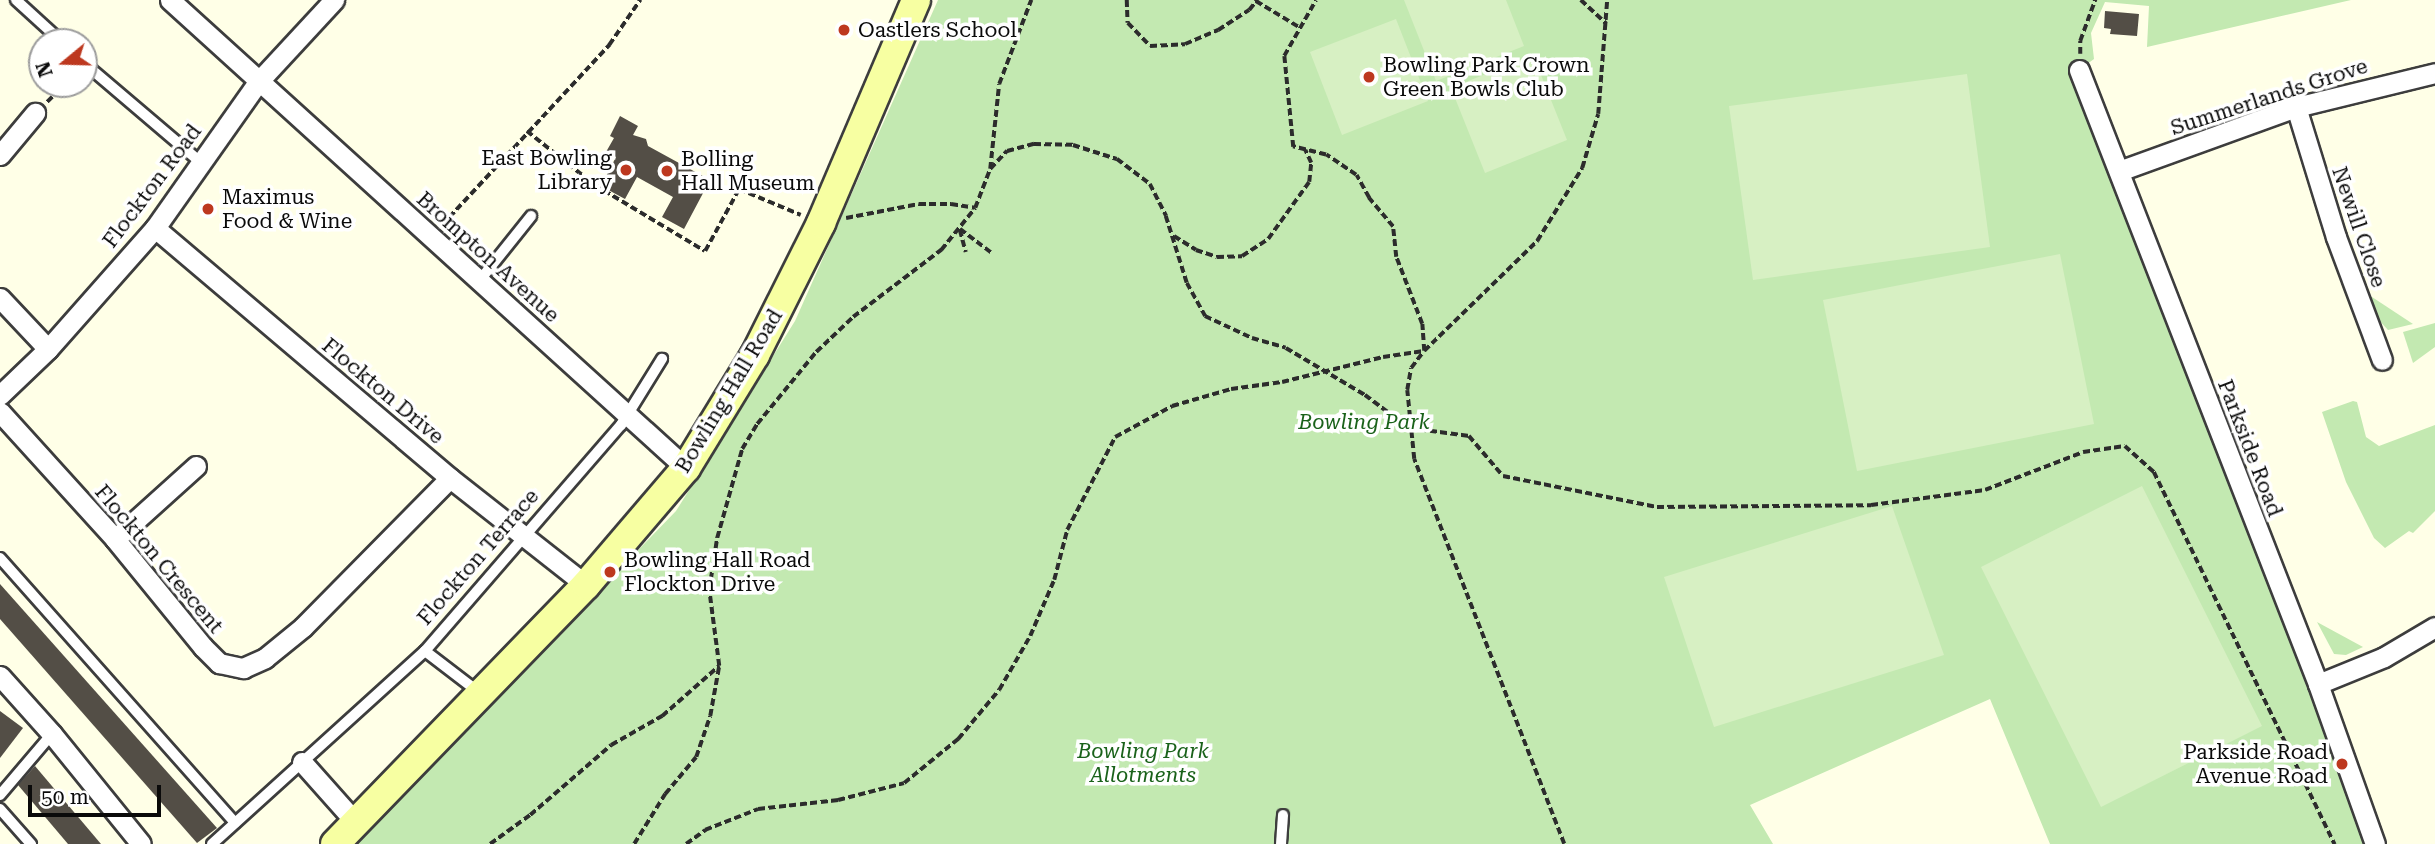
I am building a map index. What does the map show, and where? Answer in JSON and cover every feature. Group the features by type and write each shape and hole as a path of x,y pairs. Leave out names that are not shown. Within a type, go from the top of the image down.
{"street":[{"name":"Brompton Avenue","path":"170,0 686,468"},
{"name":"Flockton Road","path":"0,395 48,349 155,228 258,82 334,0"},
{"name":"Bowling Hall Road","path":"335,844 586,585 686,468 755,355 821,223 915,0"},
{"name":"Parkside Road","path":"2079,70 2318,684 2375,844"},
{"name":"Summerlands Grove","path":"2119,171 2296,107 2435,73"},
{"name":"Newill Close","path":"2296,107 2336,237 2382,360"},
{"path":"0,155 35,112"},
{"name":"Flockton Drive","path":"155,228 450,478 586,585"},
{"path":"0,298 48,349"},
{"name":"Flockton Crescent","path":"0,412 115,539 203,647 219,663 243,668 265,658 303,627 450,478"},
{"path":"115,539 196,466"},
{"path":"2318,684 2384,657 2435,627"},
{"path":"1,681 52,734 141,844"},
{"path":"302,762 357,824"}],"lane":[{"path":"16,0 47,28"},
{"path":"98,74 200,161"},
{"path":"480,280 531,216"},
{"name":"Flockton Terrace","path":"212,844 425,651 629,414 663,359"},
{"path":"0,558 235,822"},
{"path":"425,651 482,694"},
{"path":"0,795 52,734"},
{"path":"0,809 31,844"},
{"path":"1281,844 1283,815"}],"path":[{"path":"432,237 527,131 609,46 640,0"},
{"path":"634,844 665,794 696,757 710,716 719,666 709,590 717,538 742,449 757,424 816,352 853,317 941,250 975,208 990,169 999,84 1031,0"},
{"path":"1127,0 1128,23 1150,46 1185,44 1218,30 1249,10 1256,0 1264,8 1299,27"},
{"path":"1316,0 1284,56 1293,147 1326,155 1356,175 1369,198 1393,228 1396,257 1422,324 1424,351"},
{"path":"1581,0 1606,24"},
{"path":"1564,844 1414,459 1409,428 1408,390 1410,368 1424,351 1537,241 1582,168 1598,114 1607,0"},
{"path":"2079,70 2080,41 2095,0"},
{"path":"35,112 50,98"},
{"path":"527,131 596,185 705,251 739,188 821,223 919,204 951,204 975,208"},
{"path":"990,169 1007,151 1034,144 1073,145 1117,159 1150,184 1172,234 1188,283 1205,316 1252,338 1286,348 1365,395 1409,428 1469,436 1503,476 1657,507 1871,505 1985,490 2083,452 2125,446 2154,472 2335,844"},
{"path":"1172,234 1196,250 1217,257 1242,256 1268,239 1309,182 1311,163 1306,150"},
{"path":"960,228 966,252"},
{"path":"960,228 992,253"},
{"path":"686,844 705,830 758,809 838,800 904,783 958,738 999,690 1030,636 1055,580 1067,530 1115,437 1171,406 1231,389 1424,351"},
{"path":"490,844 530,815 611,745 663,716 719,666"}],"green space":[{"name":"Bowling Park","path":"938,0 2351,0 2147,47 2149,6 2105,2 2091,33 2094,59 2079,70 2375,844 2050,844 1990,699 1750,805 1773,844 353,844 676,511 795,321"},
{"name":"Bowling Park Crown Green Bowls Club","path":"1404,0 1506,0 1524,46 1436,81"},
{"name":"Bowling Park Crown Green Bowls Club","path":"1396,19 1428,101 1342,135 1310,52"},
{"name":"Bowling Park Crown Green Bowls Club","path":"1533,55 1567,140 1485,173 1451,88"},
{"path":"1967,74 1990,247 1753,280 1729,106"},
{"path":"2060,254 2094,424 1857,471 1823,300"},
{"path":"2371,297 2413,324 2388,330 2377,318"},
{"path":"2435,323 2435,347 2413,363 2403,332"},
{"path":"2357,402 2366,437 2379,446 2435,425 2435,511 2413,533 2409,531 2385,548 2374,538 2346,482 2322,412"},
{"path":"2142,486 2262,726 2101,807 1981,567"},
{"path":"1892,506 1944,655 1714,727 1664,577"},
{"path":"2317,622 2363,647 2346,655 2334,654"}],"building":[{"path":"2105,11 2139,14 2137,36 2110,34 2111,29 2104,28"},
{"path":"620,116 638,126 633,135 646,139 648,146 710,180 684,229 662,217 673,197 637,177 625,199 601,186 616,157 606,152 614,138 610,136"},
{"path":"0,584 217,828 197,843 0,619"},
{"path":"0,711 23,728 0,758"},
{"path":"35,766 101,844 68,844 18,785"}],"place":[{"name":"Oastlers School","path":"844,30"},
{"name":"Bowling Park Crown Green Bowls Club","path":"1369,77"},
{"name":"East Bowling Library","path":"626,170"},
{"name":"Bolling Hall Museum","path":"667,171"},
{"name":"Maximus Food & Wine","path":"208,209"},
{"name":"Bowling Hall Road Flockton Drive","path":"610,572"},
{"name":"Parkside Road Avenue Road","path":"2342,764"}],"park label":[{"name":"Bowling Park Allotments","path":"1143,763"}]}
